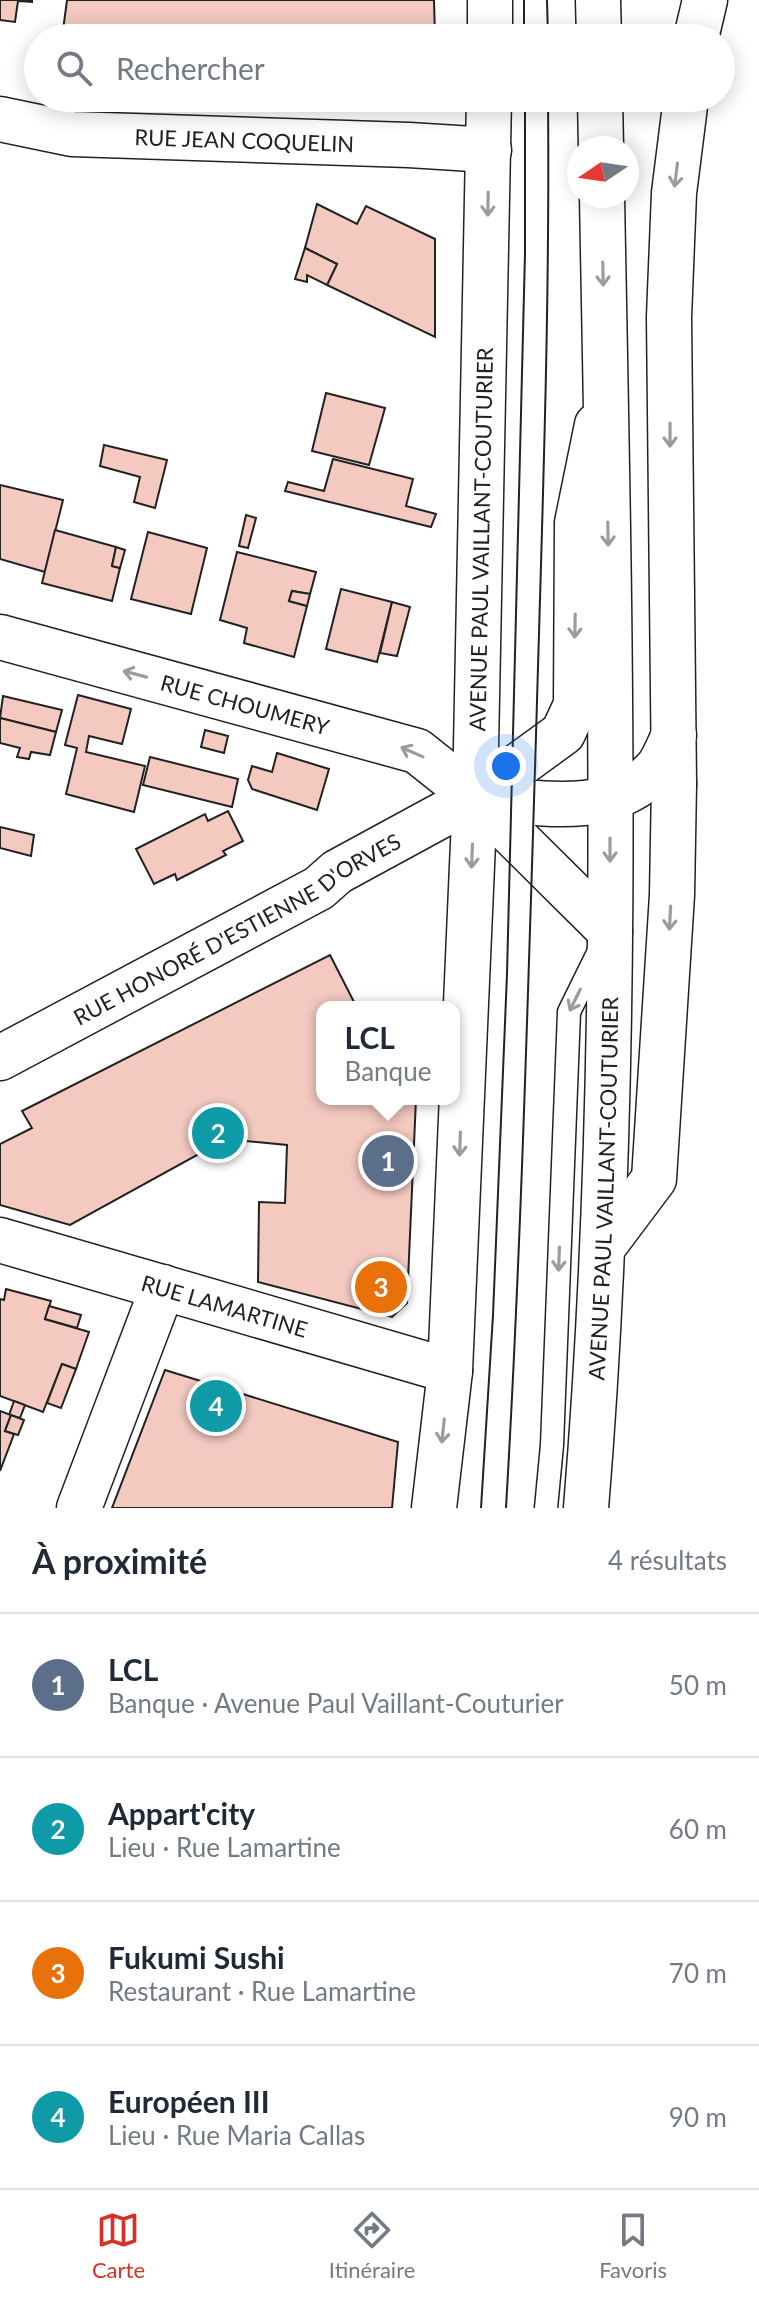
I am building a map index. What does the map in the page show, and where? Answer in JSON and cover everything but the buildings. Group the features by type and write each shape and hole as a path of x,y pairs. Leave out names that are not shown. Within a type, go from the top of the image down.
{"main road":[{"path":"490,0 490,24"},
{"path":"598,0 599,24"},
{"path":"699,24 705,0"},
{"name":"AVENUE PAUL VAILLANT-COUTURIER","path":"434,1508 450,1371 475,797 489,112"},
{"path":"600,112 601,136"},
{"path":"603,1247 654,1179 672,895 674,735 669,317 674,193 684,112"},
{"name":"RUE JEAN COQUELIN","path":"0,119 72,134 489,150"},
{"name":"AVENUE PAUL VAILLANT-COUTURIER","path":"586,1508 603,1247 610,931 611,796 602,208"},
{"name":"RUE HONORÉ D'ESTIENNE D'ORVES","path":"0,1058 319,888 337,872 475,797 563,733 576,705 577,523 605,383"},
{"name":"RUE CHOUMERY","path":"0,637 417,751 475,797 610,931"},
{"path":"475,797 583,805 635,788 658,766 674,735"},
{"name":"RUE LAMARTINE","path":"0,1240 450,1371"},
{"path":"79,1508 163,1287"}],"lane":[{"path":"546,1508 552,1445 569,1012 610,931"}],"tram line":[{"path":"524,0 524,24"},
{"path":"547,0 548,24"},
{"path":"481,1508 493,1315 507,974 525,253 525,112"},
{"path":"506,1508 520,1219 536,736 547,337 548,112"}],"place":[{"name":"Appart'city","path":"218,1133"},
{"name":"LCL","path":"388,1161"},
{"name":"Fukumi Sushi","path":"381,1287"},
{"name":"Européen III","path":"216,1406"}]}
